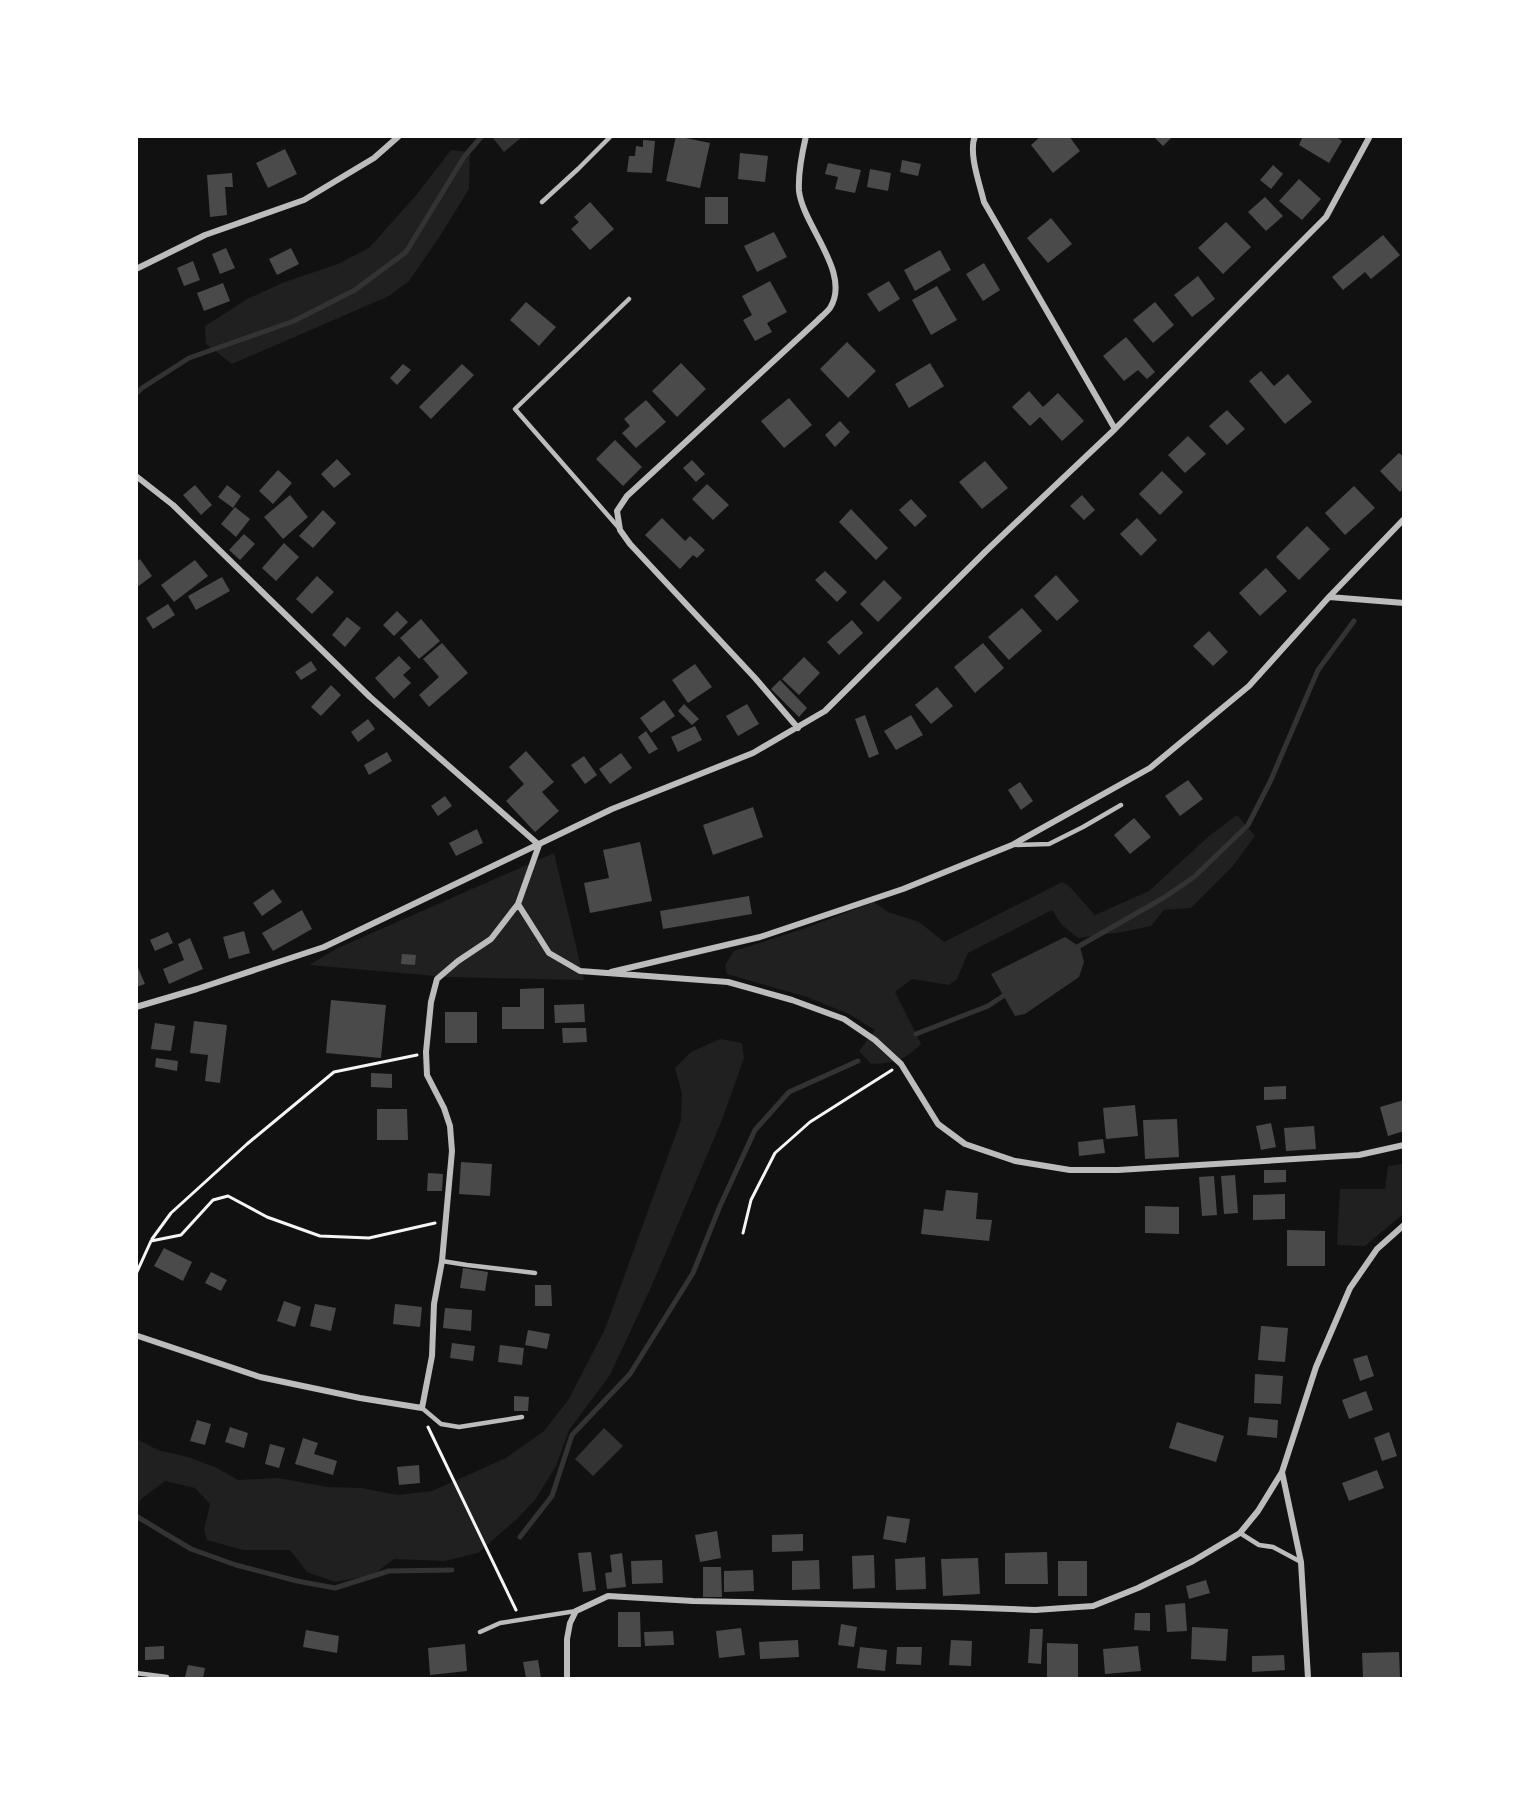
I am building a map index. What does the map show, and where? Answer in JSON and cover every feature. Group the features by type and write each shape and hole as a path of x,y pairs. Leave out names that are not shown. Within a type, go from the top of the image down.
{"street":[{"path":"136,269 206,235 304,200 374,158 399,136"},
{"path":"798,728 755,678 630,544 620,530 617,511 627,496 830,307 835,293 831,262 810,225 799,192 802,153 806,136"},
{"path":"975,136 973,141 975,170 984,202 1115,429"},
{"path":"136,1007 324,947 612,809 753,753 825,711 986,551 1115,429 1326,217 1370,136"},
{"path":"136,476 173,505 370,697 538,845"},
{"path":"605,973 760,937 903,889 1012,845 1150,768 1249,686 1329,597 1404,519"},
{"path":"1329,597 1404,603"},
{"path":"138,1336 260,1377 360,1398 422,1408 432,1356 434,1304 442,1261 452,1151 450,1126 444,1108 427,1075 426,1053 431,1002 437,979 458,961 491,939 518,904 538,845"},
{"path":"518,904 549,953 580,971 728,982 792,1000 844,1019 875,1040 901,1064 938,1124 965,1144 1015,1161 1070,1170 1118,1170 1359,1155 1404,1145"},
{"path":"567,1678 567,1638 570,1623 576,1611 608,1596 693,1601 1035,1610 1092,1606 1193,1561 1240,1533 1258,1511 1282,1472 1316,1367 1350,1288 1377,1250 1404,1225"},
{"path":"1282,1472 1302,1562 1308,1678"}],"lane":[{"path":"542,202 610,136"},
{"path":"620,530 515,409 629,299"},
{"path":"1012,845 1049,844 1121,805"},
{"path":"442,1261 535,1273"},
{"path":"422,1408 441,1424 459,1427 522,1417"},
{"path":"1240,1533 1259,1545 1273,1547 1302,1562"},
{"path":"480,1632 500,1623 576,1611"},
{"path":"136,1673 167,1677"}],"path":[{"path":"136,1274 151,1241 171,1213 247,1144 334,1072 426,1053"},
{"path":"743,1233 751,1200 775,1153 810,1122 901,1064"},
{"path":"151,1241 181,1235 213,1200 228,1196 267,1217 320,1236 369,1238 446,1220"},
{"path":"422,1408 435,1443 522,1621"}],"shaded area":[{"path":"492,137 522,137 504,152"},
{"path":"451,150 470,152 469,189 409,281 389,296 232,364 206,344 205,326 249,298 285,282 338,264 369,248 417,194"},
{"path":"1237,815 1255,836 1232,867 1191,908 1164,910 1151,926 1078,938 1062,925 1052,910 968,953 957,979 949,985 912,979 895,992 921,1044 898,1060 871,1064 859,1051 875,1030 849,1014 807,997 727,974 725,965 734,951 803,929 874,902 888,912 919,922 944,942 1062,882 1069,886 1095,915 1149,891 1209,836"},
{"path":"554,853 584,980 447,977 309,965 338,948"},
{"path":"1065,937 1080,947 1084,962 1079,977 1025,1014 1015,1016 991,974"},
{"path":"720,1039 742,1043 744,1058 722,1120 652,1285 610,1375 569,1430 556,1466 535,1500 478,1553 444,1561 394,1559 373,1575 335,1582 307,1572 290,1550 243,1550 207,1540 204,1530 210,1504 195,1488 165,1481 140,1500 137,1511 137,1439 158,1450 188,1457 217,1468 238,1480 278,1478 328,1487 361,1488 398,1495 432,1491 506,1458 544,1431 569,1399 605,1329 681,1120 682,1094 675,1068 691,1052"},
{"path":"1403,1164 1403,1214 1365,1246 1337,1245 1340,1189 1385,1189 1388,1166"},
{"path":"604,1428 623,1446 593,1476 575,1459"}],"building":[{"path":"676,136 710,143 700,188 666,181"},
{"path":"1041,136 1069,136 1080,151 1053,173 1031,145"},
{"path":"1153,136 1173,136 1163,146"},
{"path":"1303,136 1335,136 1342,141 1329,163 1299,145"},
{"path":"643,140 655,141 652,173 627,172 629,156 635,156 636,146 643,147"},
{"path":"285,149 297,174 268,188 256,163"},
{"path":"740,153 768,156 765,182 738,179"},
{"path":"902,160 921,164 918,176 900,172"},
{"path":"828,163 861,170 855,193 835,189 838,177 825,174"},
{"path":"1273,165 1283,174 1271,189 1260,180"},
{"path":"870,169 891,173 888,191 867,187"},
{"path":"232,173 233,187 225,187 227,215 210,217 207,175"},
{"path":"1299,179 1321,199 1302,220 1279,201"},
{"path":"705,197 728,197 728,224 705,224"},
{"path":"1265,197 1283,216 1266,231 1248,212"},
{"path":"590,202 614,229 590,250 571,229 579,222 574,217"},
{"path":"1051,218 1072,244 1048,263 1027,238"},
{"path":"1226,222 1251,247 1223,274 1198,248"},
{"path":"774,232 787,257 757,272 744,246"},
{"path":"1383,235 1400,255 1371,279 1365,272 1343,290 1332,277"},
{"path":"226,248 235,268 220,274 212,254"},
{"path":"291,248 299,264 277,275 269,259"},
{"path":"940,250 951,270 915,291 904,270"},
{"path":"193,261 200,280 184,286 177,268"},
{"path":"984,263 1000,290 983,301 966,274"},
{"path":"1198,276 1215,299 1192,317 1174,295"},
{"path":"770,281 787,312 767,323 772,332 755,341 743,320 752,315 742,296"},
{"path":"889,281 900,299 879,312 867,294"},
{"path":"223,283 230,301 204,311 197,293"},
{"path":"937,286 957,320 931,335 912,300"},
{"path":"526,302 556,327 539,346 510,320"},
{"path":"1155,302 1174,325 1153,343 1133,320"},
{"path":"1126,337 1155,372 1147,379 1138,370 1124,381 1103,356"},
{"path":"847,342 876,371 848,398 820,369"},
{"path":"681,363 706,389 677,417 652,391"},
{"path":"930,363 944,386 909,408 895,384"},
{"path":"403,364 411,370 397,385 390,378"},
{"path":"462,364 474,375 431,419 419,407"},
{"path":"1261,371 1274,386 1288,374 1312,402 1285,424 1249,381"},
{"path":"1029,391 1043,407 1058,393 1084,421 1062,441 1040,417 1030,426 1012,407"},
{"path":"789,398 812,425 784,448 761,421"},
{"path":"646,400 666,422 636,448 622,433 630,426 624,419"},
{"path":"1227,410 1245,429 1227,445 1209,426"},
{"path":"840,421 850,432 835,447 825,435"},
{"path":"1188,436 1206,454 1185,473 1168,455"},
{"path":"615,440 642,467 623,486 596,459"},
{"path":"1399,453 1404,457 1404,488 1400,492 1380,471"},
{"path":"337,459 351,474 334,488 321,474"},
{"path":"692,460 705,474 696,482 683,468"},
{"path":"985,461 1008,488 982,509 959,482"},
{"path":"278,470 292,483 273,504 259,491"},
{"path":"1162,471 1183,492 1160,515 1139,494"},
{"path":"707,484 729,505 713,520 692,499"},
{"path":"195,485 212,505 201,515 183,495"},
{"path":"227,485 241,496 233,508 218,497"},
{"path":"1354,486 1375,508 1345,535 1325,513"},
{"path":"290,495 308,517 283,539 264,517"},
{"path":"1082,495 1095,510 1084,520 1070,506"},
{"path":"911,499 927,516 915,527 899,510"},
{"path":"235,507 250,519 236,537 221,524"},
{"path":"851,509 888,548 876,560 839,522"},
{"path":"323,510 336,523 313,548 299,536"},
{"path":"662,518 685,541 690,536 705,550 697,558 693,555 680,569 645,535"},
{"path":"1137,518 1157,540 1141,556 1120,534"},
{"path":"1307,526 1330,549 1299,580 1276,557"},
{"path":"244,534 255,544 240,560 229,550"},
{"path":"284,543 299,557 276,581 262,568"},
{"path":"140,559 152,576 136,588 136,562"},
{"path":"195,560 208,576 174,602 161,585"},
{"path":"1266,568 1287,591 1260,616 1239,593"},
{"path":"825,571 847,592 837,602 815,580"},
{"path":"1056,575 1079,601 1057,621 1034,596"},
{"path":"317,576 334,592 312,614 296,599"},
{"path":"222,577 230,591 196,610 188,596"},
{"path":"884,580 902,598 878,622 860,604"},
{"path":"168,604 175,615 153,629 146,618"},
{"path":"1022,608 1042,631 1009,660 988,637"},
{"path":"397,611 408,622 394,636 383,625"},
{"path":"347,617 361,628 345,647 332,635"},
{"path":"421,619 440,641 419,659 400,638"},
{"path":"852,620 863,633 839,655 827,642"},
{"path":"1209,631 1228,652 1213,666 1193,646"},
{"path":"442,643 468,673 429,707 419,695 439,677 423,659"},
{"path":"983,643 1004,668 975,693 954,667"},
{"path":"399,656 411,668 403,675 411,683 394,699 375,678"},
{"path":"804,657 820,673 799,695 782,679"},
{"path":"311,661 317,670 301,680 295,672"},
{"path":"695,664 712,687 688,703 672,680"},
{"path":"780,680 807,708 799,717 771,689"},
{"path":"331,685 341,695 321,716 311,707"},
{"path":"937,687 953,706 931,724 915,705"},
{"path":"664,700 675,716 651,733 640,718"},
{"path":"684,704 699,719 692,725 678,711"},
{"path":"747,704 759,724 738,736 726,716"},
{"path":"865,715 879,754 869,758 855,719"},
{"path":"911,715 923,735 896,750 884,731"},
{"path":"368,719 375,729 358,742 351,732"},
{"path":"695,726 702,740 678,752 671,737"},
{"path":"646,731 658,749 649,754 638,737"},
{"path":"526,751 554,782 542,792 559,811 535,832 506,801 524,784 509,767"},
{"path":"387,752 392,761 369,775 364,765"},
{"path":"621,753 632,768 610,784 599,769"},
{"path":"584,756 597,775 585,784 571,765"},
{"path":"1188,780 1203,799 1180,816 1165,796"},
{"path":"1020,782 1033,801 1021,810 1008,790"},
{"path":"445,796 452,806 438,816 431,806"},
{"path":"753,807 763,837 713,855 703,825"},
{"path":"1134,818 1151,837 1130,854 1114,835"},
{"path":"477,829 483,843 456,856 449,843"},
{"path":"640,842 652,901 590,913 584,883 609,878 603,850"},
{"path":"273,889 282,902 262,916 253,903"},
{"path":"749,896 752,914 663,929 660,911"},
{"path":"302,910 312,929 273,951 262,933"},
{"path":"244,931 250,953 229,959 223,937"},
{"path":"168,932 173,943 155,951 150,940"},
{"path":"190,938 203,969 169,984 163,969 184,960 178,944"},
{"path":"402,954 416,955 415,965 401,964"},
{"path":"136,963 145,984 136,987"},
{"path":"544,988 544,1029 502,1029 502,1007 520,1007 520,989"},
{"path":"331,1000 386,1005 381,1058 326,1053"},
{"path":"584,1004 585,1022 555,1023 554,1005"},
{"path":"445,1012 477,1012 477,1043 445,1043"},
{"path":"194,1021 227,1025 220,1083 205,1081 208,1055 190,1053"},
{"path":"155,1023 175,1026 171,1051 151,1049"},
{"path":"562,1028 586,1028 587,1042 563,1043"},
{"path":"156,1058 178,1061 177,1071 155,1067"},
{"path":"371,1073 392,1074 392,1088 371,1087"},
{"path":"1286,1086 1286,1099 1264,1100 1264,1087"},
{"path":"1404,1100 1404,1131 1388,1136 1380,1107"},
{"path":"1135,1105 1138,1136 1106,1139 1103,1108"},
{"path":"377,1109 407,1109 408,1140 377,1140"},
{"path":"1177,1119 1179,1157 1145,1159 1143,1120"},
{"path":"1271,1123 1276,1147 1261,1150 1256,1126"},
{"path":"1314,1126 1316,1149 1286,1151 1284,1128"},
{"path":"1103,1139 1105,1153 1079,1156 1078,1142"},
{"path":"461,1162 492,1164 490,1196 459,1194"},
{"path":"1264,1170 1286,1170 1286,1182 1264,1183"},
{"path":"428,1173 443,1174 442,1191 427,1191"},
{"path":"1235,1175 1238,1213 1224,1214 1221,1176"},
{"path":"1214,1176 1217,1215 1202,1216 1199,1177"},
{"path":"946,1190 978,1193 976,1219 992,1220 989,1241 921,1234 924,1209 943,1211"},
{"path":"1285,1194 1285,1219 1253,1220 1253,1195"},
{"path":"1145,1206 1179,1207 1179,1234 1145,1233"},
{"path":"1287,1230 1325,1231 1325,1266 1287,1266"},
{"path":"164,1248 192,1262 183,1281 154,1266"},
{"path":"463,1268 488,1272 485,1291 460,1288"},
{"path":"211,1272 227,1280 221,1291 205,1283"},
{"path":"535,1285 551,1285 552,1306 535,1306"},
{"path":"284,1301 301,1307 295,1327 277,1321"},
{"path":"315,1304 336,1308 331,1331 310,1326"},
{"path":"395,1304 422,1307 420,1327 393,1324"},
{"path":"445,1308 472,1310 471,1331 443,1328"},
{"path":"1261,1326 1288,1328 1285,1362 1258,1360"},
{"path":"528,1330 550,1334 547,1349 525,1345"},
{"path":"452,1343 475,1346 473,1361 450,1358"},
{"path":"500,1345 524,1348 522,1365 498,1362"},
{"path":"1367,1355 1374,1376 1360,1381 1353,1359"},
{"path":"1255,1374 1283,1376 1281,1404 1254,1403"},
{"path":"1366,1391 1373,1410 1349,1419 1342,1400"},
{"path":"514,1396 529,1397 528,1411 514,1411"},
{"path":"1249,1417 1278,1420 1277,1438 1247,1435"},
{"path":"197,1420 211,1424 205,1445 190,1441"},
{"path":"1177,1422 1224,1436 1216,1462 1169,1448"},
{"path":"230,1427 248,1433 244,1448 225,1442"},
{"path":"1389,1432 1397,1456 1382,1461 1374,1438"},
{"path":"303,1438 318,1443 314,1454 337,1461 333,1475 295,1464"},
{"path":"270,1444 285,1448 279,1468 265,1464"},
{"path":"419,1465 420,1483 399,1485 397,1467"},
{"path":"1377,1470 1384,1488 1349,1501 1342,1483"},
{"path":"887,1516 910,1519 906,1543 883,1539"},
{"path":"717,1531 721,1558 700,1562 695,1535"},
{"path":"803,1534 803,1551 772,1552 772,1535"},
{"path":"591,1552 596,1590 583,1592 578,1553"},
{"path":"1047,1552 1048,1584 1005,1584 1005,1553"},
{"path":"622,1553 626,1587 607,1589 605,1573 612,1572 610,1555"},
{"path":"874,1555 875,1588 853,1589 852,1556"},
{"path":"925,1557 926,1589 896,1590 895,1559"},
{"path":"978,1558 980,1594 943,1596 941,1559"},
{"path":"662,1560 663,1583 632,1584 631,1561"},
{"path":"819,1560 820,1589 792,1590 792,1561"},
{"path":"1058,1561 1087,1561 1087,1596 1058,1596"},
{"path":"703,1567 721,1567 722,1597 703,1597"},
{"path":"753,1570 754,1591 724,1592 724,1571"},
{"path":"1206,1580 1210,1593 1189,1599 1186,1586"},
{"path":"1185,1603 1187,1631 1167,1632 1165,1605"},
{"path":"618,1612 640,1612 641,1647 618,1647"},
{"path":"1135,1613 1150,1613 1150,1631 1134,1630"},
{"path":"841,1624 857,1627 854,1647 838,1645"},
{"path":"1192,1627 1228,1629 1226,1661 1191,1659"},
{"path":"741,1628 745,1655 719,1658 716,1631"},
{"path":"1030,1629 1043,1629 1041,1664 1028,1663"},
{"path":"306,1630 339,1636 337,1653 303,1647"},
{"path":"673,1631 674,1645 645,1646 644,1632"},
{"path":"798,1640 799,1657 760,1659 759,1642"},
{"path":"951,1640 972,1641 971,1666 949,1665"},
{"path":"1047,1643 1078,1644 1078,1677 1047,1677"},
{"path":"465,1644 467,1671 430,1675 428,1648"},
{"path":"164,1646 164,1659 145,1660 145,1647"},
{"path":"1138,1646 1141,1671 1105,1674 1103,1649"},
{"path":"860,1647 887,1650 885,1671 857,1668"},
{"path":"897,1647 922,1647 921,1665 896,1664"},
{"path":"1399,1652 1400,1678 1363,1678 1362,1653"},
{"path":"1284,1655 1285,1670 1252,1672 1252,1656"},
{"path":"538,1660 541,1678 526,1678 523,1662"},
{"path":"188,1665 205,1668 203,1678 185,1677"}],"waterway":[{"path":"136,394 189,358 294,321 355,290 406,252 464,157 482,136"},
{"path":"1074,949 1165,897 1194,877 1248,825 1270,782 1318,670 1354,621"},
{"path":"916,1034 988,1006 1009,992"},
{"path":"520,1537 552,1496 572,1435 630,1374 693,1273 720,1206 755,1130 789,1092 858,1061"},
{"path":"136,1516 191,1549 236,1565 335,1588 389,1571 452,1570"}]}
